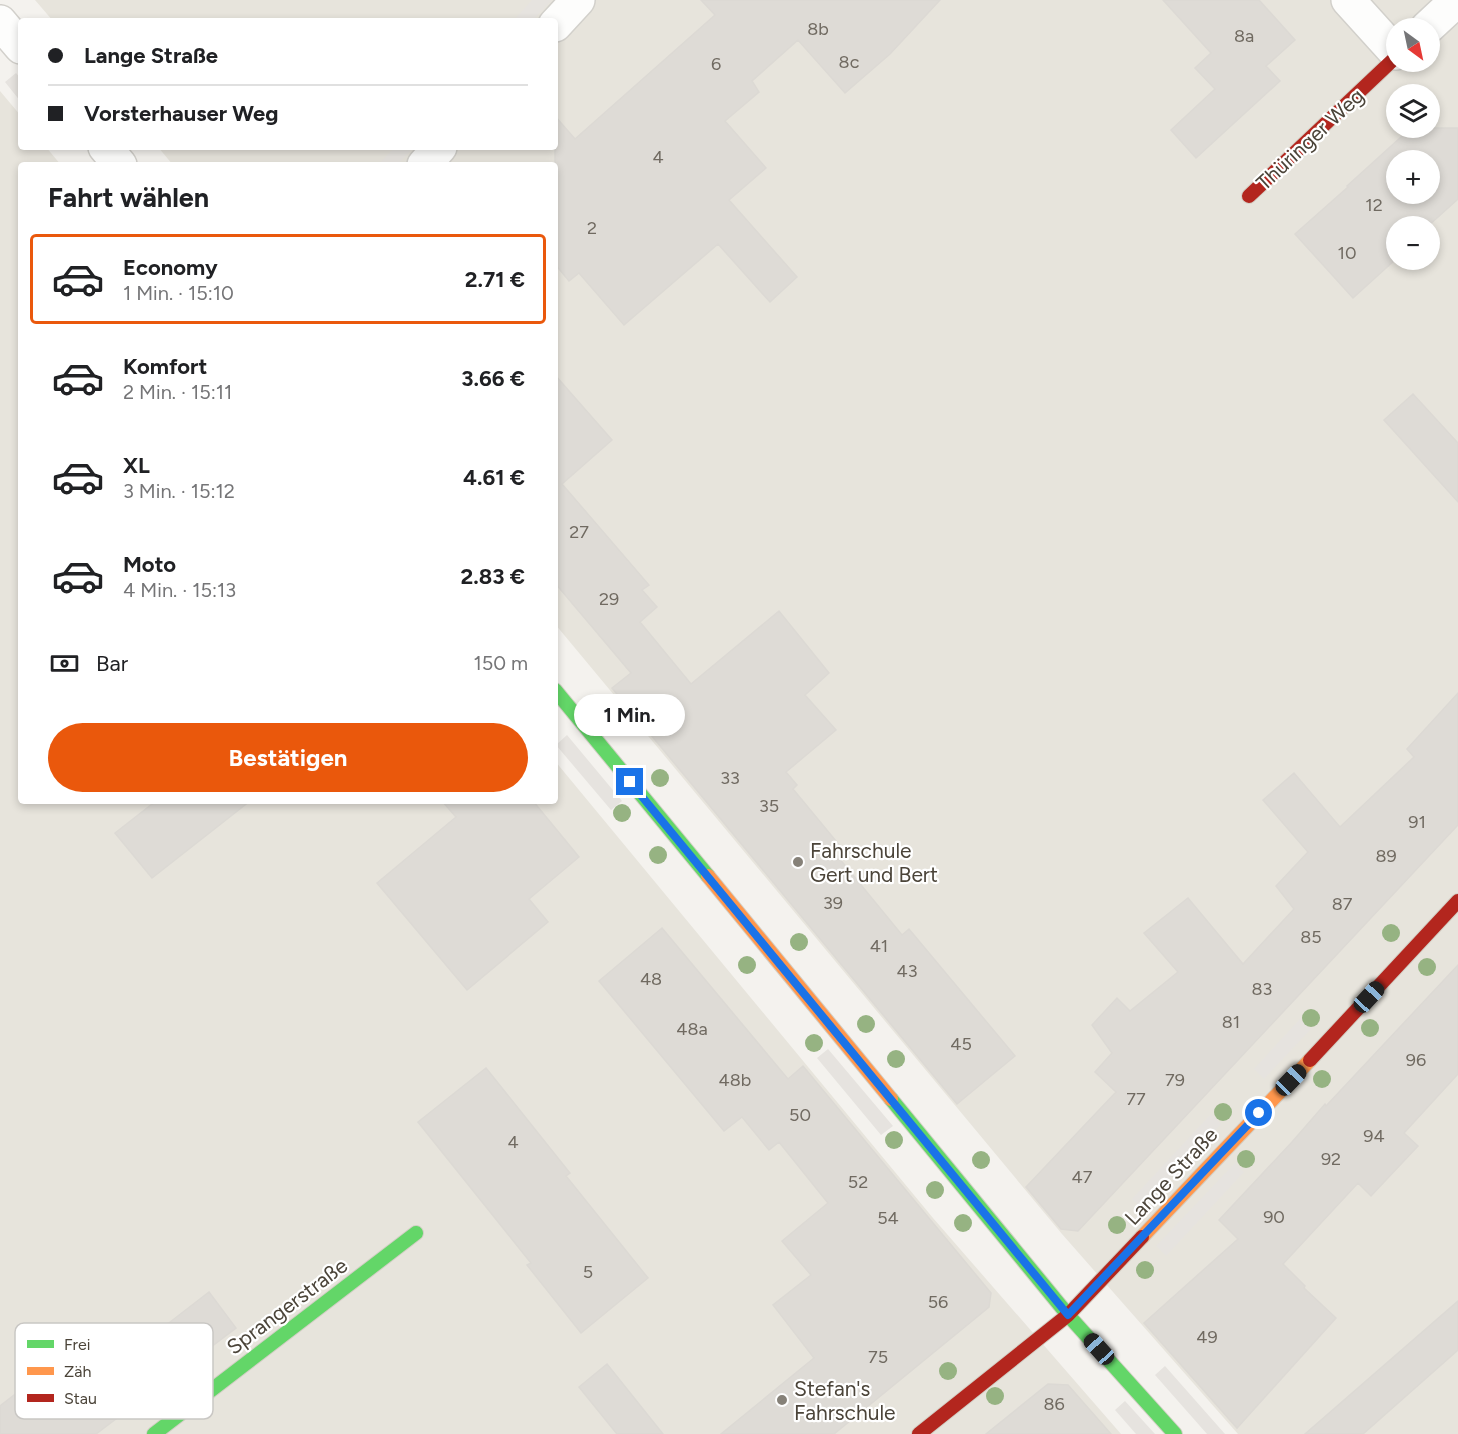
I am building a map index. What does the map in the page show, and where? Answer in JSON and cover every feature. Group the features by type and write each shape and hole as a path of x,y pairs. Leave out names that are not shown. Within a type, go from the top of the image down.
{"street":[{"path":"558,22 578,0"},
{"name":"Thüringer Weg","path":"1348,0 1386,44"},
{"path":"1438,18 1458,0"},
{"path":"0,22 18,43"},
{"name":"Thüringer Weg","path":"1249,196 1386,65"},
{"path":"108,150 118,162"},
{"path":"427,162 437,150"},
{"path":"558,694 1068,1315 1175,1434"},
{"name":"Lange Straße","path":"919,1434 1068,1315 1458,901"},
{"name":"Sprangerstraße","path":"213,1389 416,1233"},
{"name":"Sprangerstraße","path":"154,1434 174,1419"}],"shaded area":[{"path":"35,0 1458,0 1458,1434 1238,1434 1062,1234 558,628 558,162 170,162 160,150 558,150 558,18 50,18"},
{"path":"532,0 552,0 535,18 516,18"},
{"path":"16,73 18,75 18,98 5,82"},
{"path":"0,91 18,112 18,150 48,150 58,162 18,162 18,804 558,804 558,765 933,1218 1121,1434 0,1434"},
{"path":"392,150 411,150 400,162 381,162"},
{"path":"567,735 622,801 611,810 558,747 558,743"},
{"path":"1300,1019 1311,1029 1264,1079 1254,1069"},
{"path":"828,1049 893,1126 881,1135 817,1058"},
{"path":"1211,1114 1221,1124 1142,1209 1132,1199"},
{"path":"1235,1163 1244,1172 1166,1256 1156,1246"},
{"path":"1165,1366 1225,1434 1207,1434 1155,1375"},
{"path":"1125,1401 1155,1434 1136,1434 1115,1410"}],"building":[{"path":"701,0 940,0 890,54 845,93 798,40 752,81 759,92 725,121 766,168 729,200 797,277 770,302 718,244 624,325 579,273 569,281 558,268 558,162 555,162 555,150 558,150 558,119 575,139 715,15"},
{"path":"1163,0 1259,0 1295,40 1266,66 1280,81 1196,158 1171,130 1215,89 1195,68 1211,53"},
{"path":"1440,128 1458,128 1458,199 1439,216 1386,216 1386,268 1353,298 1295,234 1386,151 1386,204 1440,204 1440,150 1387,150 1400,138 1440,138"},
{"path":"558,378 612,440 562,484 649,585 642,590 657,607 640,622 691,684 779,611 829,673 805,695 836,730 786,772 797,785 793,789 841,847 834,852 902,935 909,929 1015,1056 957,1104 612,688 631,673 558,587"},
{"path":"1413,394 1458,443 1458,502 1384,420"},
{"path":"1458,693 1458,825 1078,1231 1061,1229 1026,1187 1116,1092 1095,1072 1112,1053 1092,1025 1117,998 1130,1011 1178,972 1144,933 1188,898 1243,964 1294,909 1276,886 1308,852 1263,800 1294,773 1340,827 1414,757 1407,749"},
{"path":"152,804 246,804 152,878 115,833"},
{"path":"445,804 535,804 579,857 529,899 548,922 467,990 377,883 456,817"},
{"path":"662,928 788,1079 803,1066 991,1293 989,1307 834,1434 721,1434 814,1358 773,1305 811,1275 782,1241 828,1203 779,1142 769,1150 742,1117 724,1131 599,981"},
{"path":"1458,965 1458,1074 1404,1133 1418,1146 1371,1196 1358,1183 1283,1264 1305,1286 1304,1288 1336,1318 1237,1428 1144,1323 1238,1239 1219,1220 1325,1104 1326,1106"},
{"path":"486,1068 570,1173 566,1176 648,1278 581,1333 527,1265 531,1263 418,1122"},
{"path":"209,1292 236,1328 213,1345 213,1323 169,1323"},
{"path":"1458,1301 1458,1350 1363,1434 1305,1434"},
{"path":"607,1364 663,1434 617,1434 579,1387"},
{"path":"1048,1384 1068,1385 1111,1434 986,1434"},
{"path":"15,1394 15,1419 116,1419 96,1434 0,1434 0,1406"}],"traffic: fast":[{"path":"558,694 708,876"},
{"path":"891,1099 1068,1315 1175,1434"},
{"path":"213,1389 416,1233"},
{"path":"154,1434 174,1419"}],"traffic: slow":[{"path":"708,876 891,1099"},
{"path":"1142,1237 1310,1060"}],"traffic: jam":[{"path":"1249,196 1386,66"},
{"path":"1310,1060 1458,901"},
{"path":"919,1434 1068,1315 1142,1237"}],"place":[{"name":"Fahrschule Gert und Bert","path":"798,862"},
{"name":"Stefan's Fahrschule","path":"782,1400"}],"route":[{"path":"630,782 1068,1315 1259,1113"}]}
